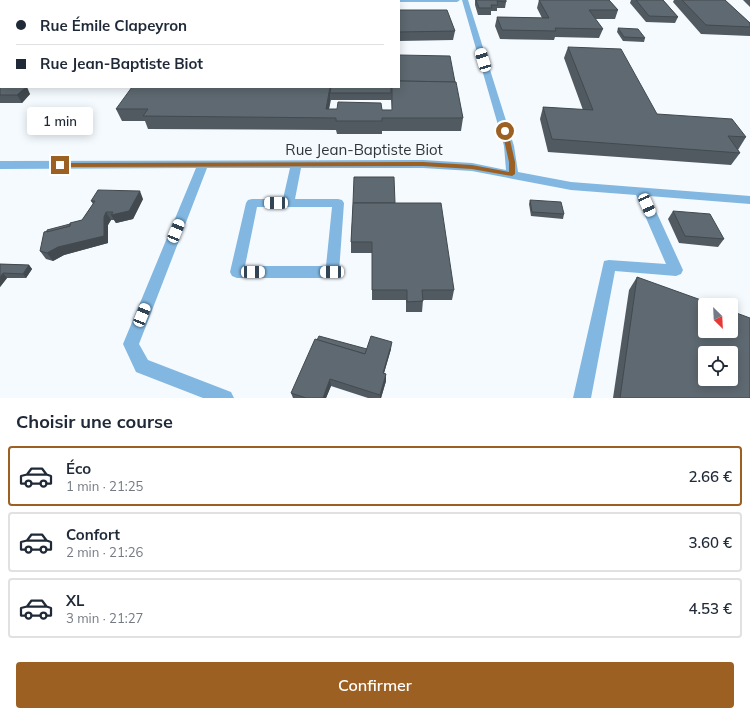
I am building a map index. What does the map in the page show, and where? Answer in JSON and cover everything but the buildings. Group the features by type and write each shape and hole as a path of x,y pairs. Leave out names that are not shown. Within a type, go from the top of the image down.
{"street":[{"path":"400,0 457,0"},
{"path":"465,0 509,146 512,162 512,174"},
{"name":"Rue Jean-Baptiste Biot","path":"0,165 423,164 472,167 571,186 750,200"},
{"path":"203,165 131,344 142,366 225,398"},
{"path":"288,203 296,165"},
{"path":"582,398 610,265 676,270 642,192"},
{"path":"252,203 288,203 338,203 332,272 237,272 252,203"}],"route":[{"path":"60,165 423,164 472,167 512,174 512,162 505,131"}]}
